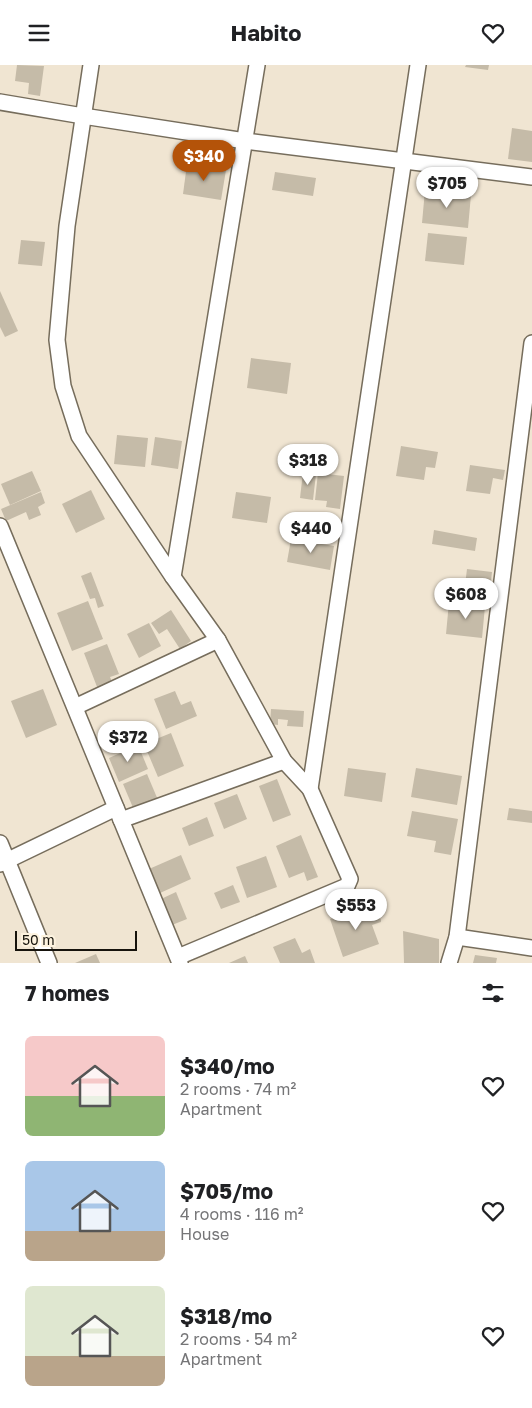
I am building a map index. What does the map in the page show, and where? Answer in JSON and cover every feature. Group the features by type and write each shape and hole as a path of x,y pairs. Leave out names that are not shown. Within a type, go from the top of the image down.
{"street":[{"path":"0,526 179,960 347,886 350,879 310,789 284,761 218,639 173,577 79,436 63,386 57,340 67,226 91,65"},
{"path":"173,577 257,65"},
{"path":"310,789 418,65"},
{"path":"0,101 246,141 532,177"},
{"path":"449,963 457,937 532,343"},
{"path":"75,707 218,639"},
{"path":"4,862 119,814 284,761"},
{"path":"0,843 4,862 49,963"},
{"path":"457,937 532,948"}],"building":[{"path":"17,65 44,66 40,96 28,94 29,83 15,81"},
{"path":"466,65 489,65 488,70 465,67"},
{"path":"512,128 532,131 532,162 508,159"},
{"path":"187,164 226,170 221,200 183,194"},
{"path":"275,172 316,178 313,196 272,190"},
{"path":"425,190 471,195 468,228 422,223"},
{"path":"428,233 467,237 464,265 425,261"},
{"path":"21,240 45,242 42,266 18,264"},
{"path":"0,291 18,331 5,337 0,327"},
{"path":"251,358 291,363 287,394 247,388"},
{"path":"117,435 148,438 145,467 114,464"},
{"path":"155,437 182,441 178,469 151,465"},
{"path":"401,446 438,452 435,468 426,467 424,480 396,476"},
{"path":"470,465 505,470 503,480 493,478 490,494 466,491"},
{"path":"32,471 41,491 10,505 1,484"},
{"path":"303,472 316,474 313,500 300,498"},
{"path":"318,473 344,476 340,509 326,507 327,501 315,500"},
{"path":"91,490 105,519 76,533 62,504"},
{"path":"41,492 45,503 38,507 41,515 29,520 26,512 6,521 1,509"},
{"path":"236,492 271,497 267,523 232,518"},
{"path":"434,530 477,538 475,551 432,544"},
{"path":"291,539 334,546 330,570 287,562"},
{"path":"467,569 492,572 489,600 451,595 452,583 465,585"},
{"path":"91,572 104,606 98,608 95,598 90,599 81,576"},
{"path":"88,601 103,639 72,651 57,613"},
{"path":"449,602 485,606 482,638 446,634"},
{"path":"171,610 191,641 180,649 167,629 159,634 151,623"},
{"path":"149,623 161,646 139,658 127,634"},
{"path":"107,644 119,674 110,677 114,686 99,692 84,653"},
{"path":"43,689 57,725 26,738 11,701"},
{"path":"175,691 181,705 191,701 197,716 166,729 154,699"},
{"path":"271,709 304,711 303,727 287,726 288,720 278,719 278,725 270,724"},
{"path":"171,733 184,766 158,777 144,744"},
{"path":"138,745 148,769 119,782 109,758"},
{"path":"348,768 386,773 382,802 344,796"},
{"path":"416,768 462,776 457,805 411,797"},
{"path":"147,774 158,800 134,810 123,784"},
{"path":"277,779 291,815 273,822 259,786"},
{"path":"237,794 247,819 224,829 214,803"},
{"path":"509,808 532,811 532,823 507,820"},
{"path":"412,811 458,819 451,855 434,852 436,841 407,836"},
{"path":"207,817 214,836 189,846 182,828"},
{"path":"301,835 318,877 307,881 304,872 289,878 276,846"},
{"path":"181,855 191,879 160,893 149,869"},
{"path":"266,856 277,887 247,898 236,867"},
{"path":"233,885 240,902 221,909 214,893"},
{"path":"176,892 187,919 172,925 161,899"},
{"path":"366,906 369,915 377,912 381,920 381,922 372,925 379,944 343,957 330,919"},
{"path":"403,931 439,939 439,963 404,963"},
{"path":"295,938 302,953 310,949 315,963 280,963 273,947"},
{"path":"96,954 100,963 75,963"},
{"path":"475,955 497,958 496,963 473,963"},
{"path":"245,956 248,963 229,963"}]}
